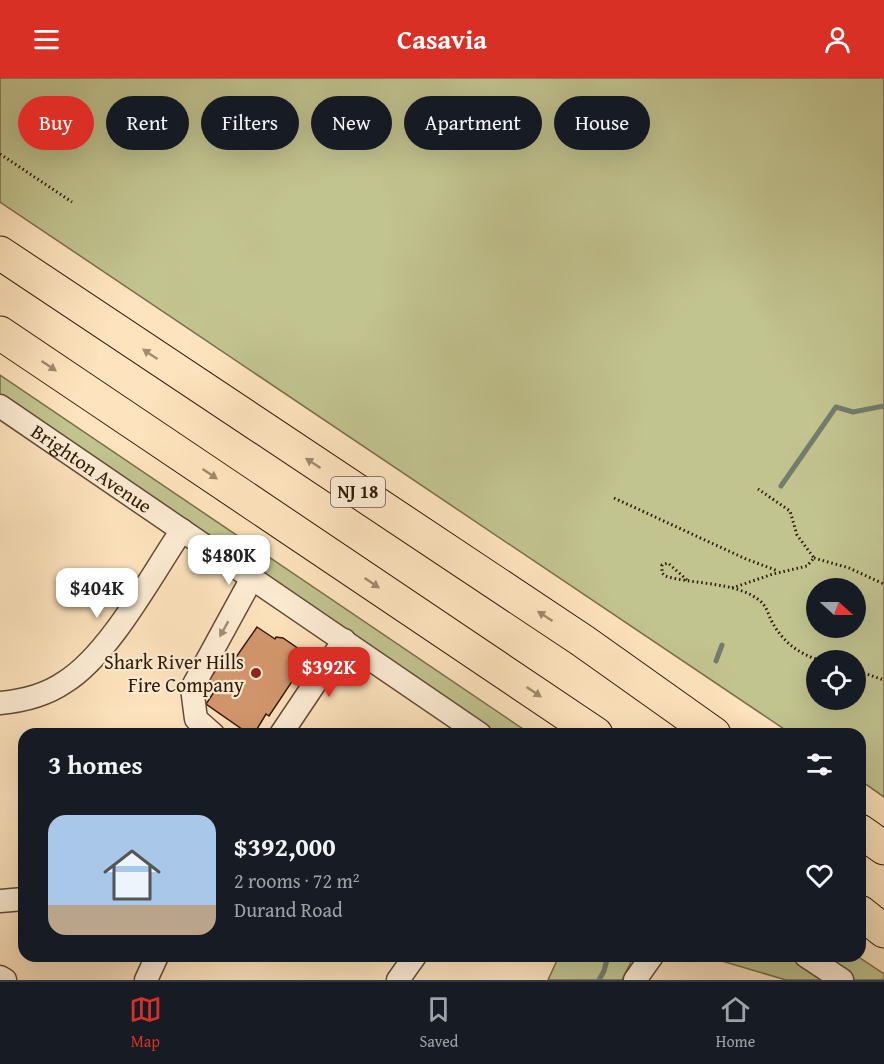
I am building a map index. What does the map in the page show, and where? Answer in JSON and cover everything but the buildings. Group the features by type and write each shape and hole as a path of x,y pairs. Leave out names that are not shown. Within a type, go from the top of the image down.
{"highway":[{"name":"NJ 18","path":"0,253 583,641 706,728"},
{"path":"0,333 587,728"},
{"path":"583,641 649,675 733,728"},
{"path":"866,812 884,823"},
{"path":"866,835 884,848"},
{"path":"866,916 884,930"}],"street":[{"name":"Brighton Avenue","path":"0,406 471,728"},
{"path":"0,703 48,692 65,682 90,661 109,638 182,530"},
{"path":"206,728 196,719 192,688 252,578"},
{"path":"284,728 344,640"},
{"path":"0,901 18,900"},
{"path":"146,980 154,962"},
{"path":"398,980 411,962"},
{"path":"635,980 648,962"},
{"path":"815,962 842,980"},
{"path":"0,976 5,980"}],"path":[{"path":"0,154 72,202"},
{"path":"758,489 790,510 797,535 814,558 849,568 884,584"},
{"path":"614,498 746,559 780,572"},
{"path":"731,589 780,572 807,566 814,558"},
{"path":"687,580 672,565 668,563 662,565 662,573 665,576 731,589 761,601 786,642 806,654"},
{"path":"866,674 884,680"}],"green space":[{"path":"0,78 884,78 884,797 866,784 866,728 783,728 0,202"},
{"path":"0,375 522,728 469,728 0,403"},
{"path":"556,962 631,962 622,980 548,980"},
{"path":"725,962 866,962 884,974 884,980 786,980"}],"waterway":[{"path":"781,486 836,407 853,412 884,406"},
{"path":"716,661 722,645"},
{"path":"599,980 606,962"}],"place":[{"name":"Shark River Hills Fire Company","path":"256,673"}]}
